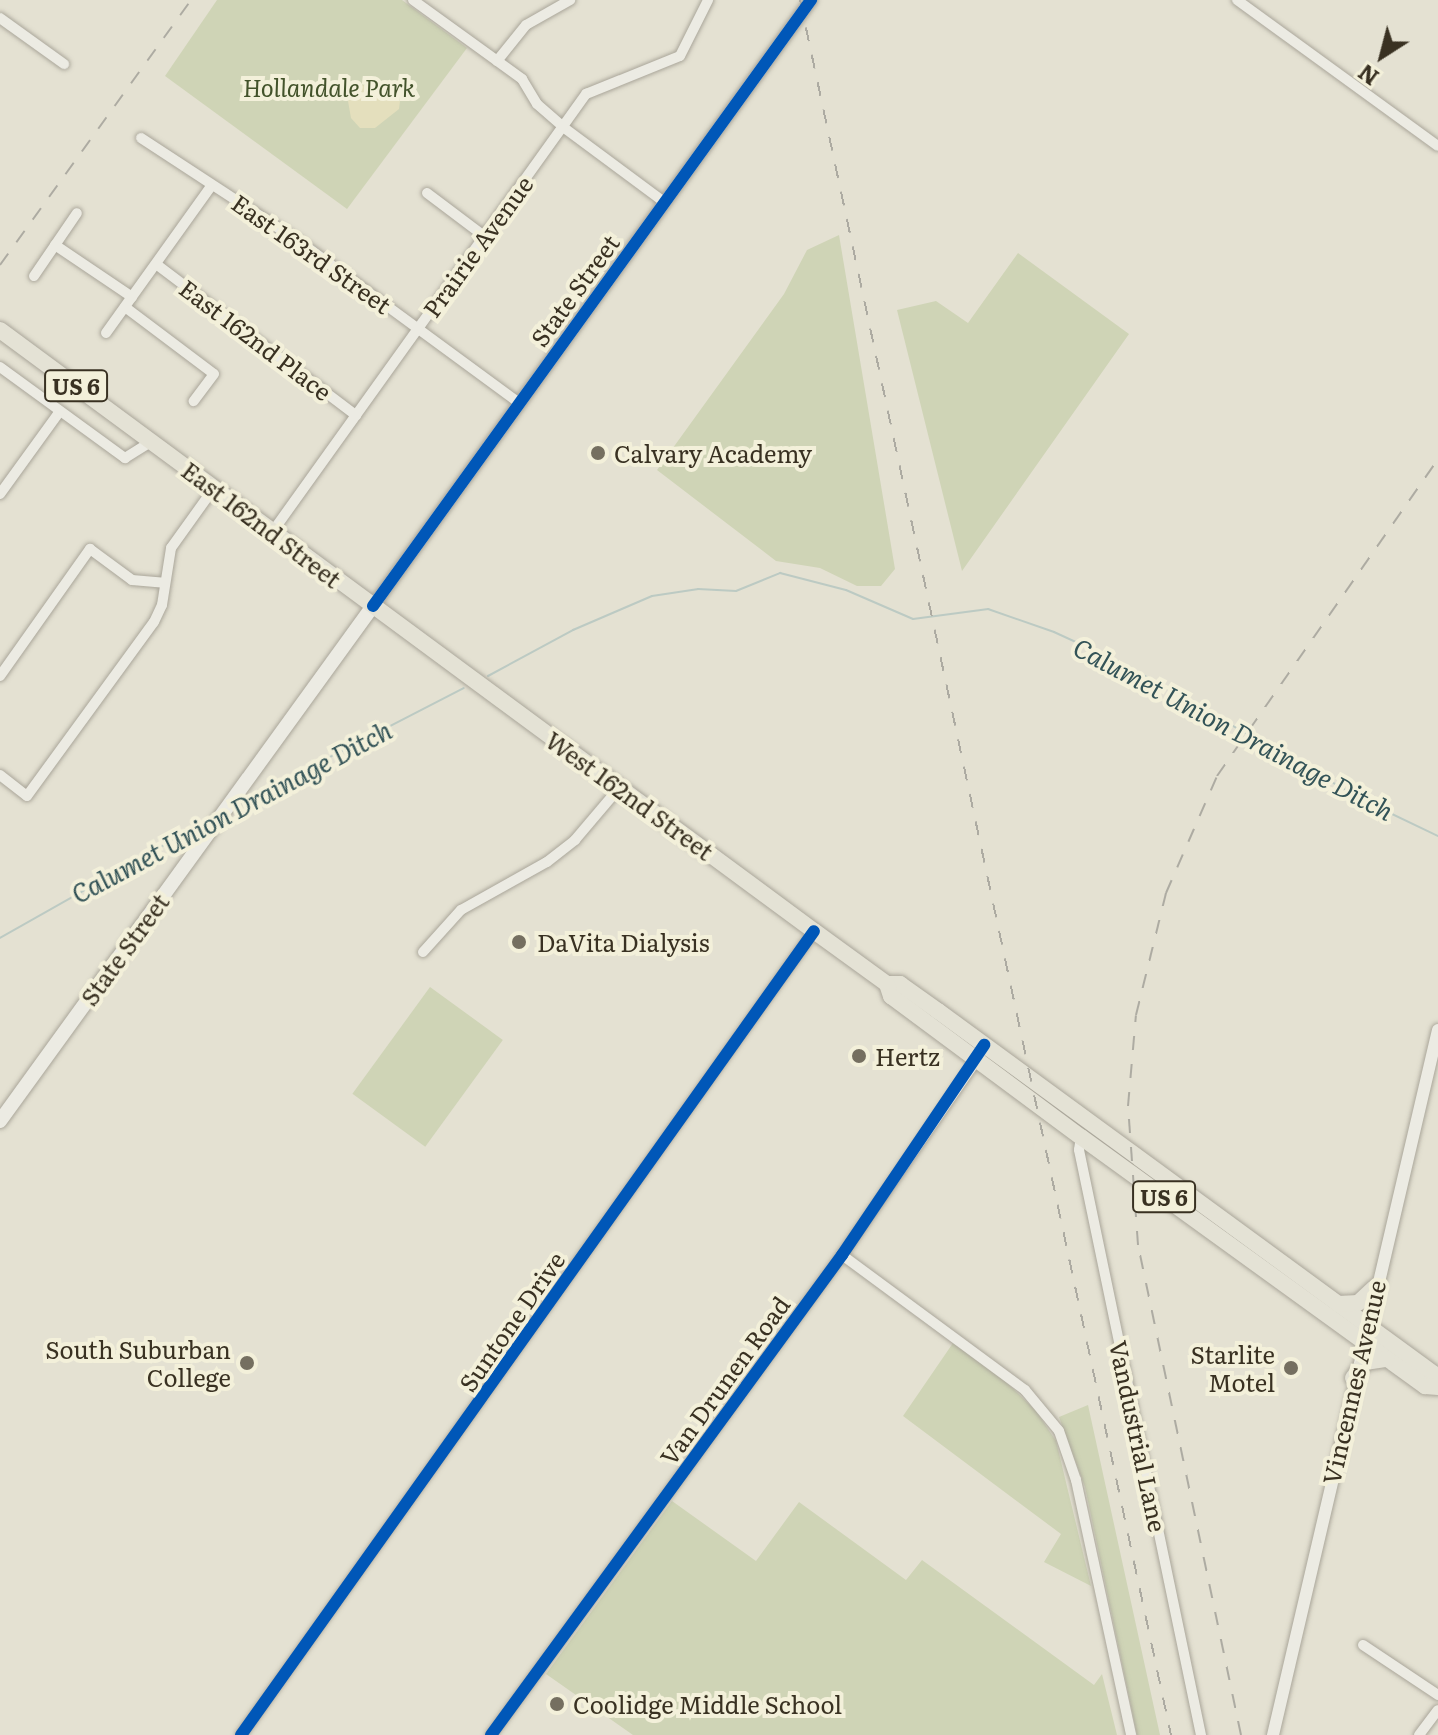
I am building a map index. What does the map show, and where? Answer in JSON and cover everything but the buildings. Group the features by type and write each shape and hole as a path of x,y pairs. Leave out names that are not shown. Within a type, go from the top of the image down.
{"main road":[{"name":"East 162nd Street","path":"0,330 373,606"},
{"name":"State Street","path":"0,1121 373,606"},
{"name":"West 162nd Street","path":"373,606 887,984 900,984 1081,1137 1364,1332"},
{"name":"West 162nd Street","path":"981,1053 1091,1122 1338,1304 1364,1332"},
{"path":"1081,1137 1091,1122"},
{"path":"1338,1304 1358,1303 1374,1288"},
{"name":"US 6","path":"1364,1332 1434,1374 1437,1386 1425,1386 1387,1359 1364,1332"},
{"path":"1353,1378 1365,1362 1387,1359"}],"street":[{"path":"497,61 526,25 570,0"},
{"name":"Prairie Avenue","path":"273,531 586,94 680,56 708,0"},
{"name":"State Street","path":"373,606 811,0"},
{"path":"1237,0 1438,146"},
{"path":"419,2 522,79 537,104 563,127 664,202"},
{"path":"0,18 64,64"},
{"name":"East 163rd Street","path":"141,138 210,188 227,192 519,403"},
{"path":"106,333 210,188"},
{"path":"427,193 484,236"},
{"path":"34,276 77,213"},
{"path":"55,245 214,374 194,401"},
{"name":"East 162nd Place","path":"156,264 356,415"},
{"path":"0,367 125,458 152,441"},
{"path":"0,494 60,411"},
{"path":"0,775 27,796 154,622 171,548 214,488"},
{"path":"0,676 90,549 132,580 164,583"},
{"path":"423,952 461,910 547,862 575,840 620,787"},
{"name":"Suntone Drive","path":"241,1735 814,931"},
{"name":"Vincennes Avenue","path":"1277,1733 1353,1378 1438,1030"},
{"name":"Van Drunen Road","path":"491,1735 842,1255 981,1053"},
{"name":"Vandustrial Lane","path":"1081,1137 1079,1150 1201,1735"},
{"path":"842,1255 1025,1390 1059,1431 1076,1480 1131,1735"},
{"path":"1363,1645 1438,1695"},
{"path":"1419,1735 1438,1710"}],"green space":[{"name":"Hollandale Park","path":"217,0 402,0 467,48 347,209 165,76"},
{"path":"839,235 895,569 881,586 857,586 820,568 776,561 657,470 784,294 807,250"},
{"path":"1018,253 1129,334 962,571 897,310 936,301 968,323"},
{"path":"430,987 503,1040 425,1147 352,1094"},
{"path":"953,1343 1002,1378 1036,1411 1056,1441 1091,1586 1044,1562 1061,1534 903,1416"},
{"path":"1088,1405 1160,1735 1137,1735 1085,1487 1059,1417"},
{"path":"672,1501 756,1561 799,1502 906,1580 922,1560 1094,1685 1102,1674 1117,1735 633,1735 546,1674"}],"sand":[{"path":"361,85 377,87 400,101 399,109 375,128 360,128 351,118 348,101"}],"waterway":[{"name":"Calumet Union Drainage Ditch","path":"488,676 573,630 652,596 698,589 736,591 780,573 846,590 913,619 988,609 1054,632 1124,664 1367,802 1438,836"},
{"name":"Calumet Union Drainage Ditch","path":"237,805 464,688"},
{"name":"Calumet Union Drainage Ditch","path":"0,938 210,819"}],"railway":[{"path":"0,265 191,0"},
{"path":"800,0 1171,1735"},
{"path":"1241,1735 1138,1245 1128,1106 1136,1015 1166,893 1217,776 1438,459"}],"cycle path":[{"path":"373,606 811,0"},
{"path":"241,1735 814,931"},
{"path":"491,1735 842,1255 984,1045"}],"place":[{"name":"Calvary Academy","path":"598,453"},
{"name":"DaVita Dialysis","path":"519,942"},
{"name":"Hertz","path":"859,1056"},
{"name":"South Suburban College","path":"247,1363"},
{"name":"Starlite Motel","path":"1291,1368"},
{"name":"Coolidge Middle School","path":"557,1704"}]}
